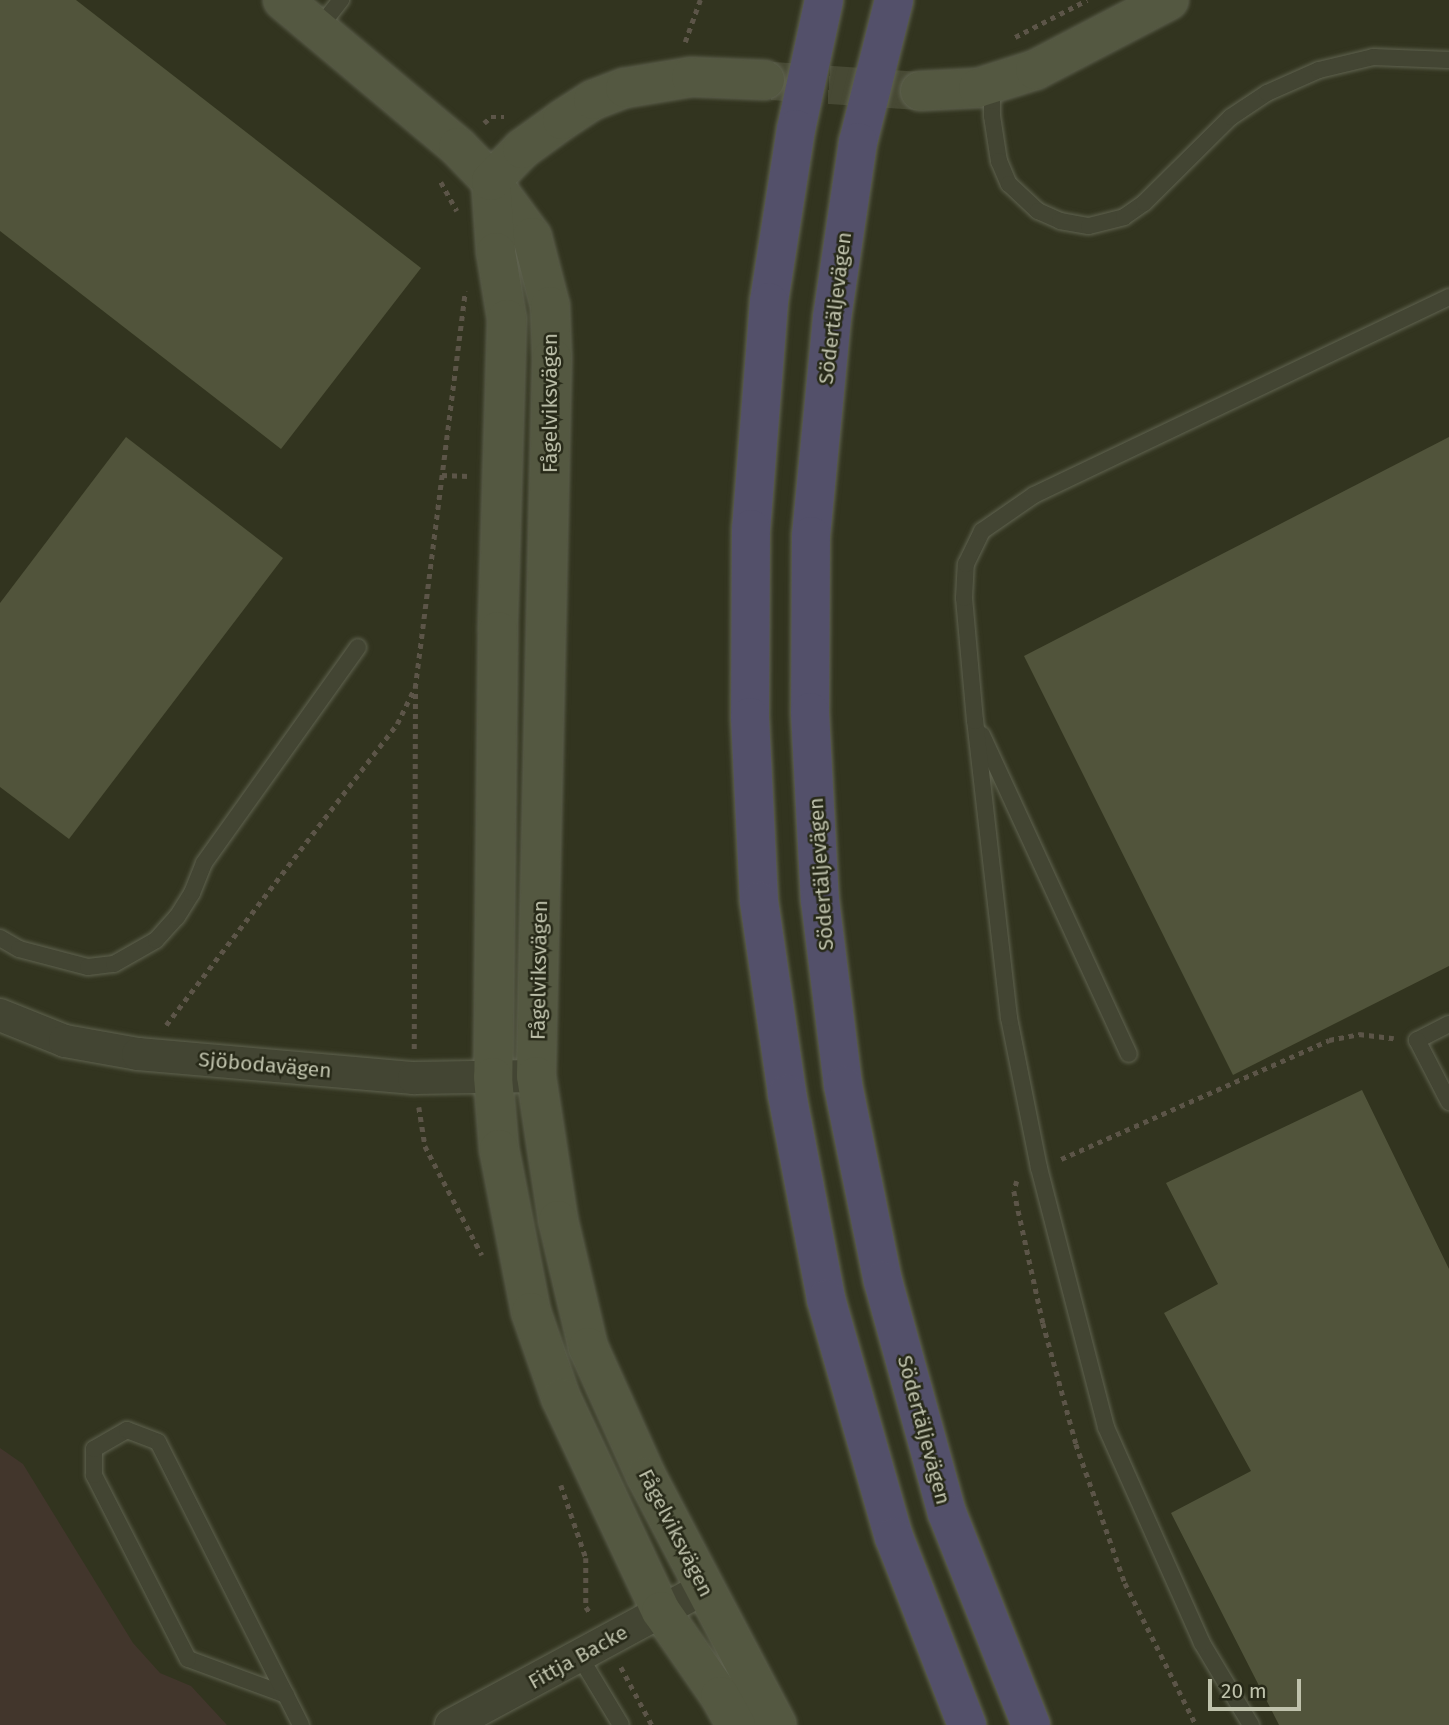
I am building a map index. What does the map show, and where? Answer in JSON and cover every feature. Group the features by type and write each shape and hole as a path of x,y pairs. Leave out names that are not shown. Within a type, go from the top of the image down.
{"highway":[{"path":"824,0 796,129 769,302 751,529 750,717 759,901 787,1094 826,1298 894,1537 967,1725"},
{"name":"Södertäljevägen","path":"894,0 856,156 832,318 811,536 810,712 820,900 843,1084 883,1281 947,1513 1031,1725"}],"main road":[{"name":"Fågelviksvägen","path":"283,0 330,14 491,181 532,237 550,306 552,409 536,1076 558,1220 588,1347 646,1476 777,1725"},
{"path":"920,91 992,85 1035,70 1169,0"},
{"path":"491,181 522,149 562,120 593,100 625,88 691,77 765,80"},
{"name":"Fågelviksvägen","path":"491,181 496,252 506,319 498,631 493,1077 499,1149 531,1312 561,1398 661,1611 720,1696 736,1725"}],"street":[{"name":"Sjöbodavägen","path":"0,1014 65,1041 138,1055 414,1077 536,1076"},
{"name":"Fittja Backe","path":"450,1725 704,1588"}],"lane":[{"path":"992,85 992,117 999,161 1009,184 1038,211 1060,221 1088,226 1124,217 1144,203 1231,117 1267,93 1308,74 1373,57 1449,60"},
{"path":"1251,1725 1202,1643 1106,1427 1039,1168 1009,1018 975,720 964,597 966,565 982,531 1006,511 1034,495 1449,297"},
{"path":"0,938 19,949 88,967 114,964 156,940 177,917 192,893 204,863 358,647"},
{"path":"975,720 1129,1055"},
{"path":"1449,1024 1417,1040 1449,1102"},
{"path":"286,1695 188,1659 94,1475 94,1449 127,1430 158,1442 286,1695 301,1725"},
{"path":"580,1657 621,1725"}],"path":[{"path":"682,50 700,0"},
{"path":"138,1055 176,1014 397,724 415,688"},
{"path":"1196,1725 1125,1583 1094,1496 1043,1323 1014,1191 1018,1178 1329,1040 1359,1034 1417,1040"}],"shaded area":[{"path":"0,1448 23,1464 133,1643 160,1673 191,1686 227,1725 0,1725"}],"building":[{"path":"0,0 76,0 421,268 281,449 0,231"},
{"path":"126,437 283,558 69,839 0,787 0,603"},
{"path":"1449,437 1449,966 1233,1075 1024,656"},
{"path":"1362,1090 1449,1269 1449,1725 1279,1725 1171,1513 1251,1471 1164,1313 1218,1284 1166,1183"}],"tunnel":[{"path":"772,81 920,91"}]}
